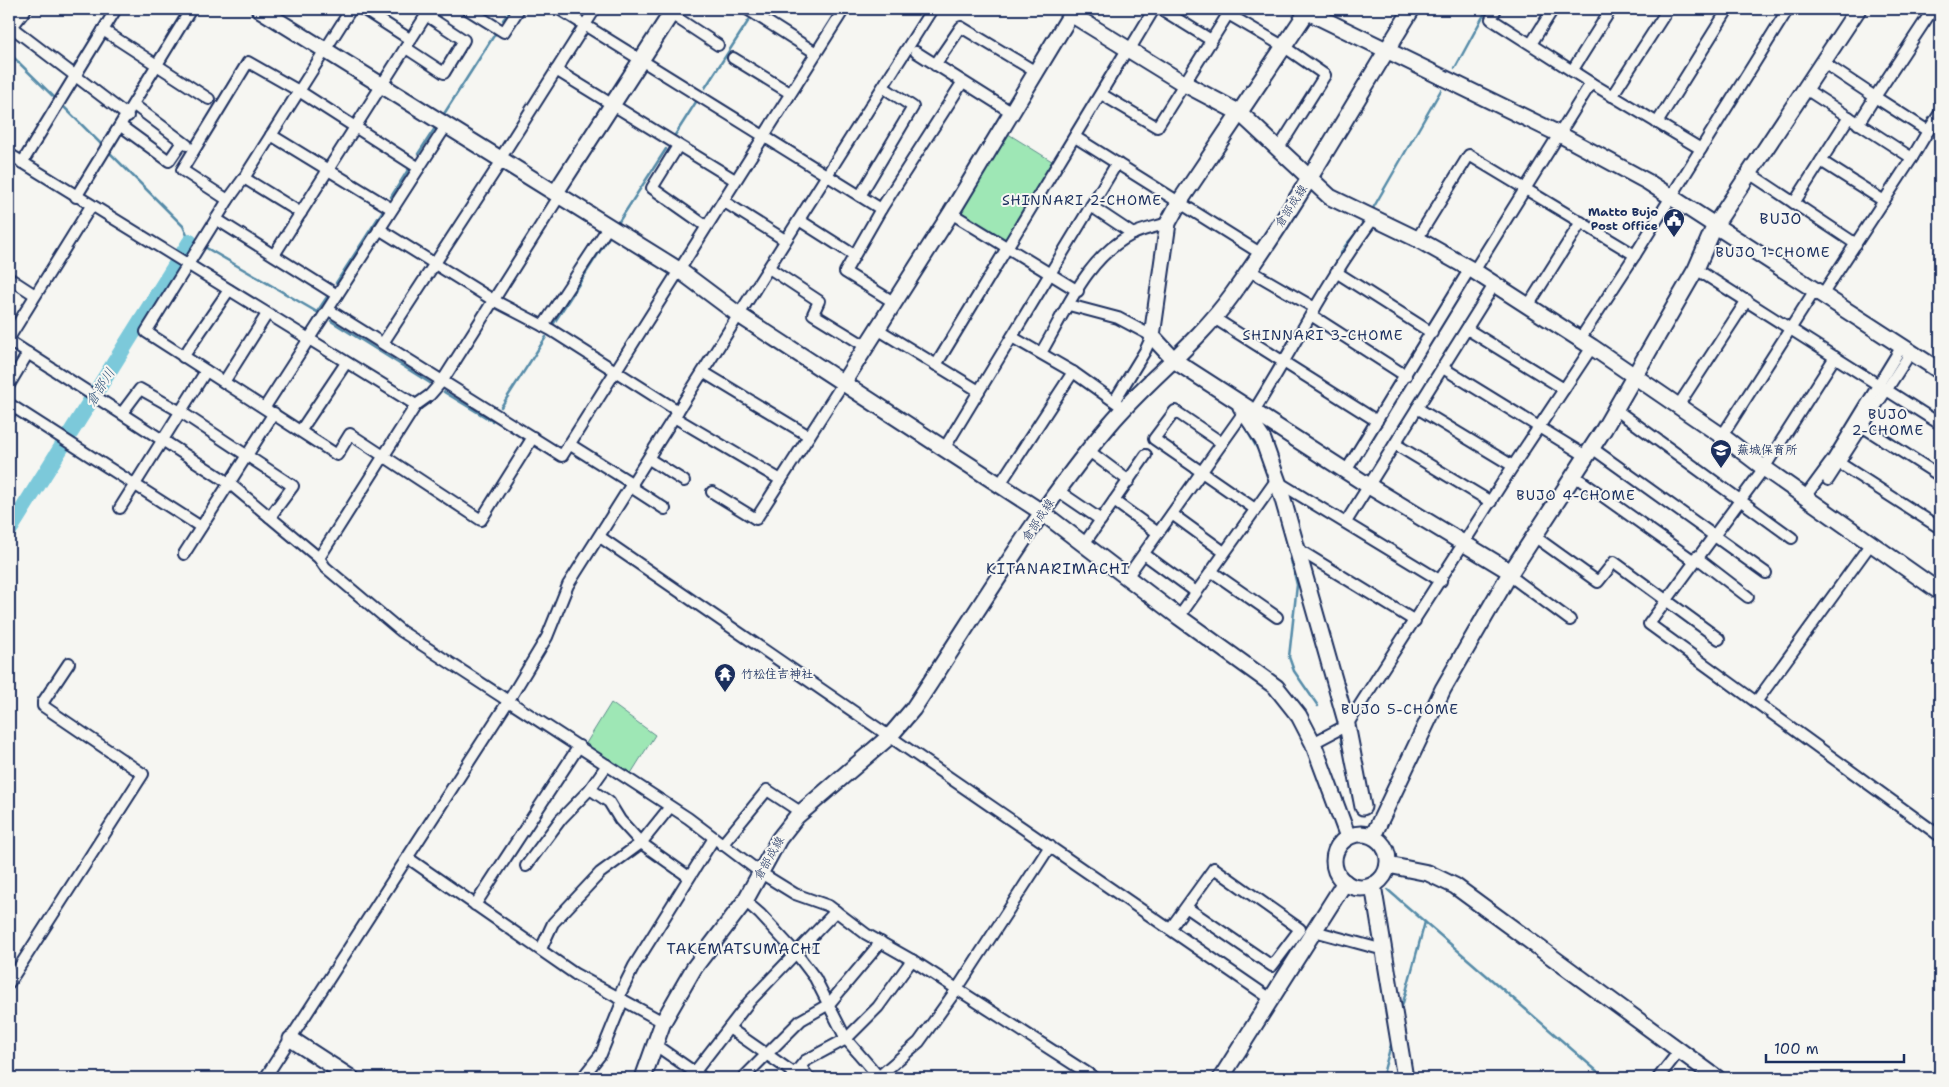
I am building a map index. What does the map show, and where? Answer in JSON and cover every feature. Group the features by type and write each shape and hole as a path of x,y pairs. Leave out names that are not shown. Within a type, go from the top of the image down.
{"street":[{"path":"22,9 10,27 128,116"},
{"path":"22,163 116,9"},
{"path":"76,197 128,116 191,9"},
{"path":"259,9 680,270 738,315 1043,513 1179,617 1276,687 1299,716 1313,743 1348,837"},
{"path":"351,9 187,264 146,332 183,357 265,406 337,455 350,434 481,520 533,437"},
{"path":"274,255 329,171 382,85 408,44 428,12 464,40 444,73 408,44 363,9"},
{"path":"467,9 504,32 519,9"},
{"path":"559,9 640,57 881,209"},
{"path":"383,343 499,165 500,159 595,9"},
{"path":"747,9 816,53"},
{"path":"329,310 562,456 736,180 762,134 844,9"},
{"path":"265,1078 509,700 547,637 568,585 932,9"},
{"path":"936,365 1154,9"},
{"path":"1162,9 1211,40"},
{"path":"1412,9 1310,176 1330,197 1372,219 1417,239 1586,343 1722,436 1764,468 1872,542 1940,592"},
{"path":"1496,9 1491,19 1612,96 1702,148"},
{"path":"1531,44 1553,9"},
{"path":"1572,70 1611,9"},
{"path":"1612,96 1668,9"},
{"path":"1657,123 1728,9"},
{"path":"1313,743 1347,725 1416,621 1513,466 1564,389 1586,343 1635,255 1788,9"},
{"path":"1373,836 1443,689 1510,574 1589,452 1634,377 1696,269 1715,225 1858,9"},
{"path":"1858,124 1933,9"},
{"path":"1012,336 1073,372 1119,405 1152,336 1168,223 1180,201 1240,113 1306,10 1386,51 1559,134 1648,182 1940,371"},
{"path":"319,558 416,406 430,395 443,380 610,105 672,11 718,45"},
{"path":"712,492 756,519 879,330 1073,11"},
{"name":"倉部成線","path":"643,1078 663,1022 694,968 745,901 779,838 802,813 890,736 914,709 1057,490 1088,451 1119,405 1174,361 1214,318 1249,270 1310,176 1240,113 1183,83 1073,11"},
{"path":"1101,94 1157,128 1183,83 1230,12 1325,75 1279,148"},
{"path":"935,65 961,27 1036,72"},
{"path":"103,30 209,99"},
{"path":"916,52 1011,112"},
{"path":"733,58 790,92"},
{"path":"228,200 182,170 248,62 299,91 419,168"},
{"path":"1824,63 1928,131"},
{"path":"556,70 610,105 736,180"},
{"path":"895,303 844,272 881,209 962,82"},
{"path":"1346,471 1591,83"},
{"path":"860,196 913,107 883,87"},
{"path":"1804,88 1912,158"},
{"path":"134,105 182,142 195,149"},
{"path":"1722,436 1791,330 1856,244 1940,113"},
{"path":"1794,203 1849,117"},
{"path":"121,126 168,161 182,142"},
{"path":"265,406 329,310 446,126"},
{"path":"271,135 392,209"},
{"path":"1075,137 1180,201 1260,253"},
{"path":"678,146 652,188 706,226"},
{"path":"9,154 416,406"},
{"path":"1417,239 1469,154 1635,255"},
{"path":"1821,161 1884,201"},
{"path":"944,449 1117,163"},
{"path":"1748,174 1856,244"},
{"path":"244,178 301,214"},
{"path":"722,200 786,240"},
{"path":"91,206 9,339 228,483 319,558 325,567 401,631 670,806 761,873 795,894 836,911 866,934 912,960 1095,1078"},
{"path":"1091,206 1133,234"},
{"path":"951,213 1078,291"},
{"path":"216,219 337,295"},
{"path":"1127,577 1222,443 1249,411 1285,362 1336,272 1372,219"},
{"path":"799,220 854,254"},
{"path":"1528,306 1581,222"},
{"path":"1041,353 1091,267 1118,242 1133,234 1168,223"},
{"path":"543,326 609,226"},
{"path":"380,229 493,300 543,326 616,371 676,414 781,480"},
{"path":"770,268 819,301 813,314 867,347"},
{"path":"1696,269 1940,424"},
{"path":"1249,270 1406,376"},
{"path":"1336,272 1432,333"},
{"path":"9,278 35,295"},
{"path":"1346,522 1494,285"},
{"path":"183,357 229,290"},
{"path":"1678,406 1747,300"},
{"path":"1069,305 1118,318 1152,336 1174,361 1233,398 1249,411 1369,486 1466,543 1570,620"},
{"path":"224,382 267,314"},
{"path":"1214,318 1377,421"},
{"path":"1467,329 1564,389"},
{"path":"879,330 979,391"},
{"path":"1828,480 1859,424 1906,349"},
{"path":"9,385 28,353"},
{"path":"1835,357 1764,468 1695,559 1649,624 1940,836"},
{"path":"301,430 346,363"},
{"path":"1443,368 1539,427 1589,452 1766,573"},
{"path":"120,508 206,371"},
{"path":"703,372 809,436"},
{"path":"1000,484 1073,372"},
{"path":"122,413 140,389 181,412 293,486 270,517"},
{"path":"9,404 201,526"},
{"path":"1417,408 1513,466"},
{"path":"1615,409 1792,538"},
{"path":"1222,443 1175,411 1154,438 1255,509"},
{"path":"1249,411 1263,440 1277,480 1347,725 1363,808"},
{"path":"184,554 274,413"},
{"path":"1859,424 1940,476"},
{"path":"569,444 665,508"},
{"path":"1395,444 1491,502"},
{"path":"1088,451 1129,481"},
{"path":"1084,544 1146,455"},
{"path":"649,459 684,481"},
{"path":"1805,497 1837,462"},
{"path":"1837,462 1940,528"},
{"path":"1573,476 1748,597"},
{"path":"1179,617 1277,480"},
{"path":"1277,480 1441,581"},
{"path":"1057,490 1101,520"},
{"path":"1114,501 1158,533"},
{"path":"1172,514 1224,552"},
{"path":"1534,536 1598,582 1614,562 1719,639"},
{"path":"600,537 1271,999"},
{"path":"1756,702 1872,542"},
{"path":"1296,548 1416,621"},
{"path":"1144,554 1196,592"},
{"path":"1211,571 1277,617"},
{"path":"9,983 143,774 43,706 43,702 69,663"},
{"path":"475,905 579,746"},
{"path":"526,866 561,820 590,789 607,765"},
{"path":"590,789 609,802 620,820 641,843 689,877"},
{"path":"582,1078 601,1054 634,966 689,877 718,842 767,790 802,813"},
{"path":"541,949 553,923 600,873 641,843 670,806"},
{"path":"1360,834 1373,836 1384,845 1388,865 1383,877 1373,885 1358,888 1345,882 1340,877 1334,862 1338,848 1348,837 1360,834"},
{"path":"745,901 760,914 796,953 815,978 846,1039 878,1077 919,1042 957,989 1050,846"},
{"path":"408,858 575,974 663,1022"},
{"path":"1388,865 1428,873 1455,886 1718,1078"},
{"path":"1170,929 1214,868 1300,929 1272,966 1186,907"},
{"path":"1221,1078 1345,882"},
{"path":"1373,885 1405,1078"},
{"path":"654,1044 696,1076 749,1002 836,911"},
{"path":"1314,931 1384,950"},
{"path":"744,1078 801,1020 829,1004 881,942"},
{"path":"796,1073 805,1061 846,1039 878,1007 912,960"},
{"path":"729,1028 767,1056 796,1073 809,1078"},
{"path":"291,1039 351,1078"},
{"path":"1658,1078 1680,1050"}],"green space":[{"path":"1005,132 1055,163 1008,242 957,211"},
{"path":"611,703 655,735 630,775 585,745"}],"waterway":[{"path":"503,20 511,9"},
{"path":"1455,68 1487,9"},
{"path":"705,88 749,20"},
{"path":"442,117 495,34"},
{"path":"9,53 58,101"},
{"path":"1372,210 1441,90"},
{"path":"675,135 696,102"},
{"path":"62,105 104,147"},
{"path":"418,154 435,128"},
{"path":"618,223 666,149"},
{"path":"108,151 183,226 190,242 197,244"},
{"path":"391,197 408,170"},
{"path":"336,283 382,212"},
{"path":"1332,270 1345,246 1362,226 1363,221"},
{"path":"554,323 609,237"},
{"name":"倉部川","path":"9,531 190,242"},
{"path":"203,246 317,312 327,297"},
{"path":"331,321 430,383"},
{"path":"501,407 546,337"},
{"path":"444,392 492,421"},
{"path":"1242,422 1260,453"},
{"path":"1285,535 1297,585 1289,657 1294,671 1318,706"},
{"path":"1341,741 1345,752"},
{"path":"1352,791 1353,798"},
{"path":"1388,890 1605,1078"},
{"path":"1401,1010 1425,922"},
{"path":"1382,1078 1392,1041"}],"place":[{"name":"Matto Bujo Post Office","path":"1674,238"},
{"name":"蕪城保育所","path":"1721,469"},
{"name":"竹松住吉神社","path":"725,693"}],"district":[{"name":"SHINNARI 2-CHOME","path":"1082,200"},
{"name":"BUJO","path":"1781,219"},
{"name":"BUJO 1-CHOME","path":"1773,252"},
{"name":"SHINNARI 3-CHOME","path":"1323,335"},
{"name":"BUJO 2-CHOME","path":"1888,422"},
{"name":"BUJO 4-CHOME","path":"1576,495"},
{"name":"KITANARIMACHI","path":"1058,569"},
{"name":"BUJO 5-CHOME","path":"1400,709"},
{"name":"TAKEMATSUMACHI","path":"744,949"}]}
